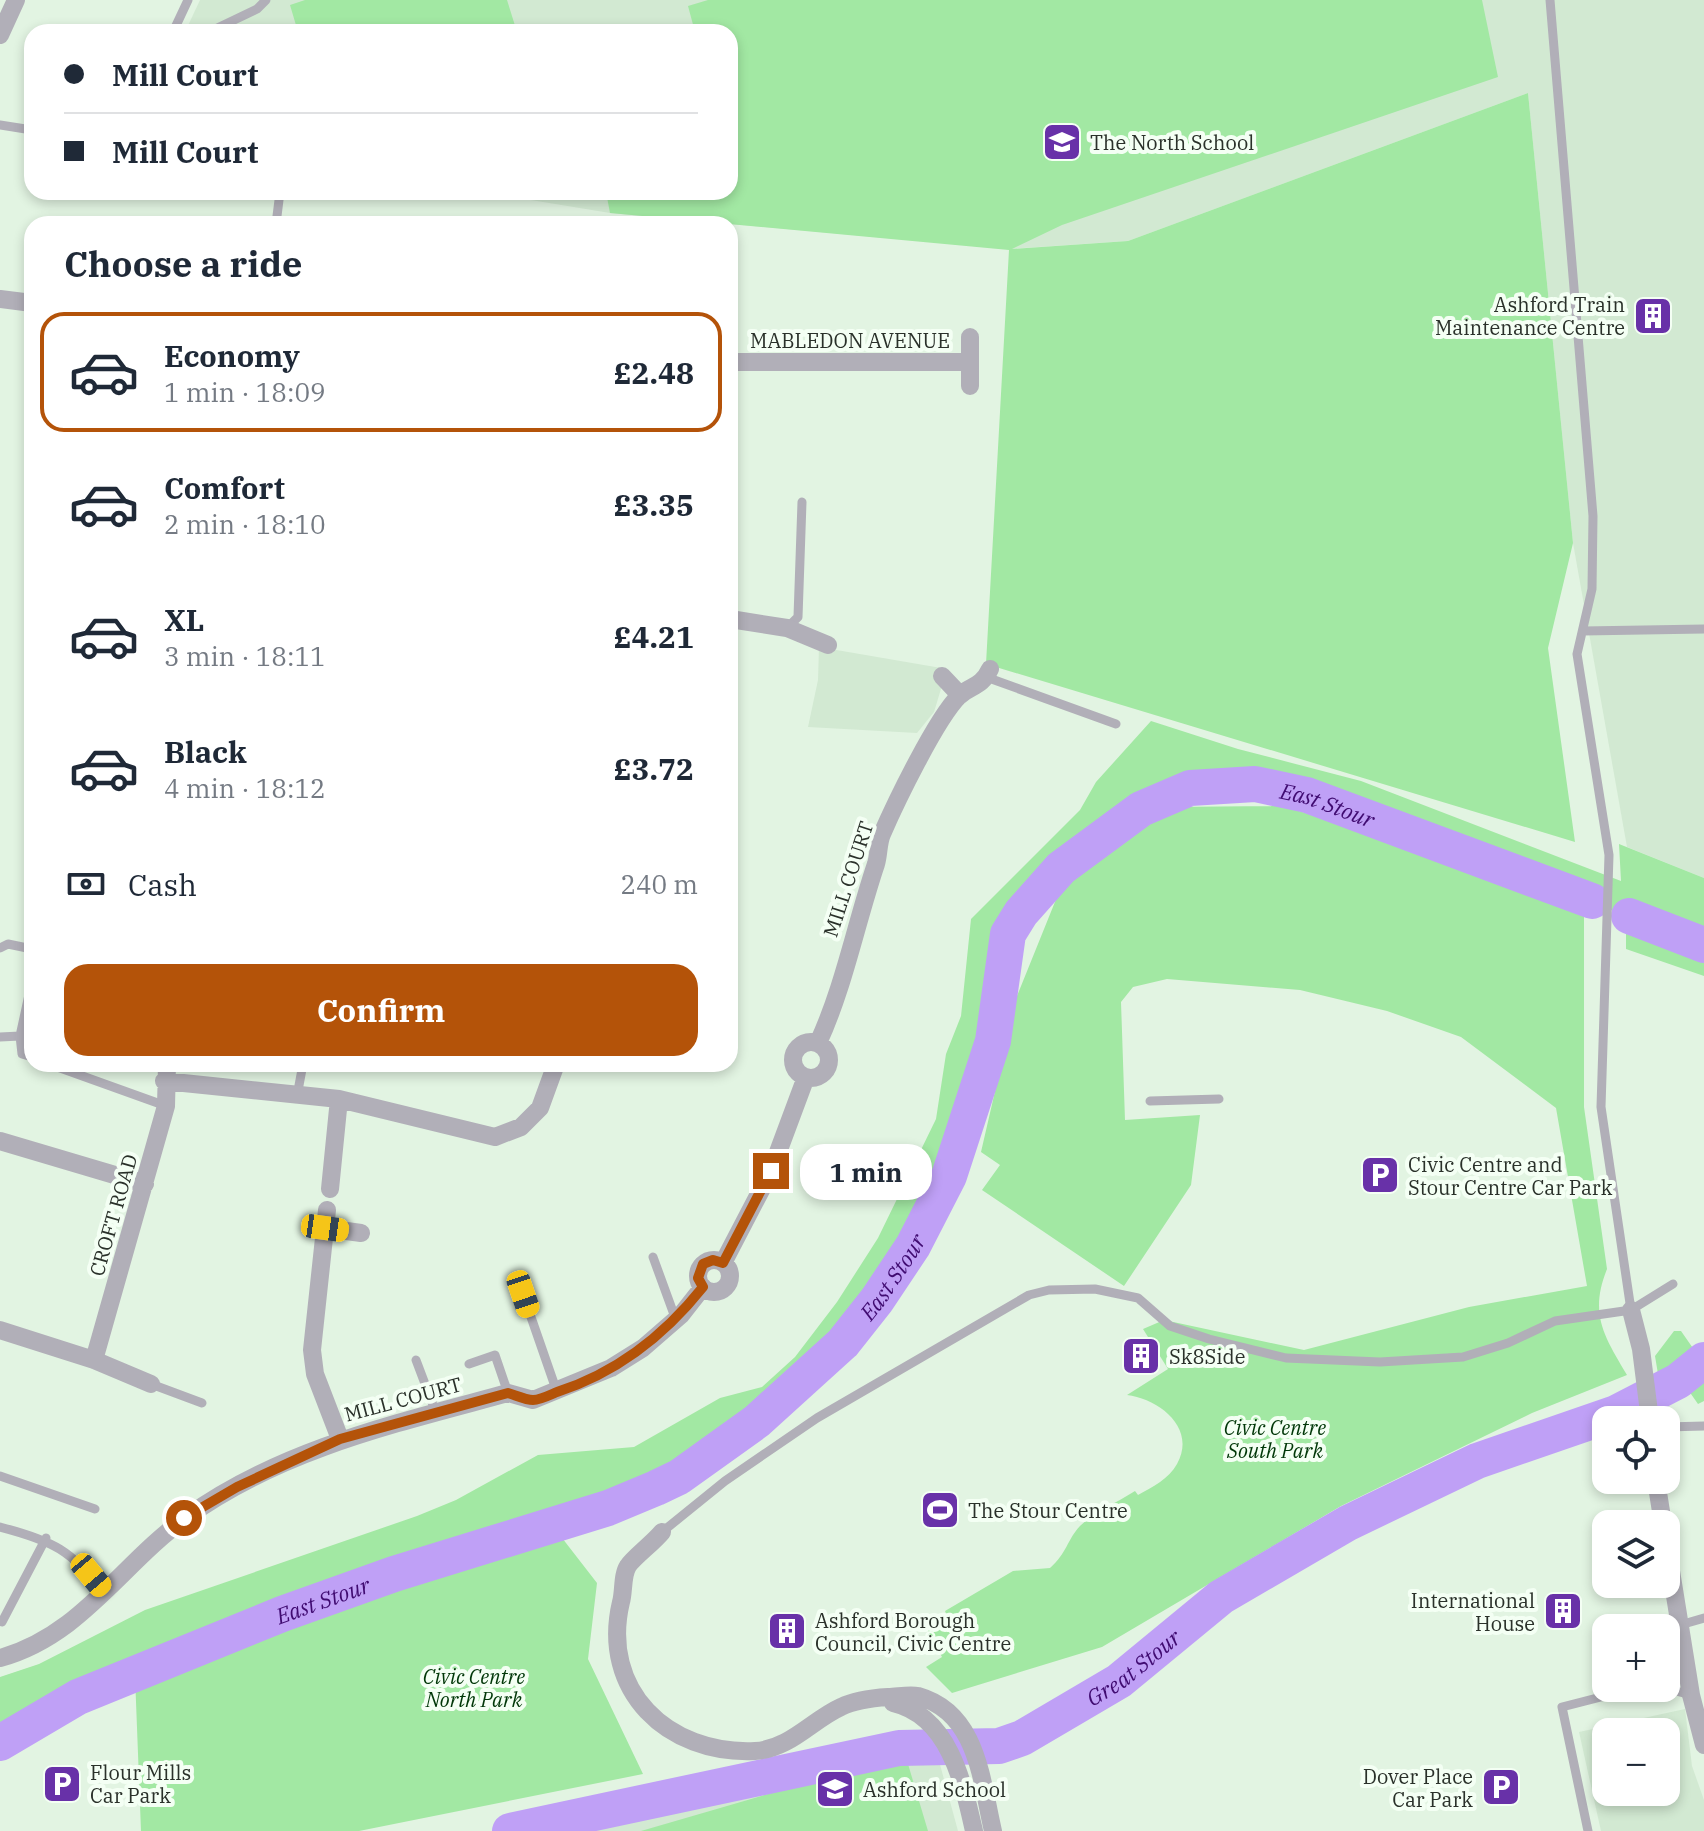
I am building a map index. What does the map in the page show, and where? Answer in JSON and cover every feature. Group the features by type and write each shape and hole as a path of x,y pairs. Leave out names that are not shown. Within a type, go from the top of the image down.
{"street":[{"path":"0,35 16,0"},
{"path":"0,299 24,302"},
{"name":"MABLEDON AVENUE","path":"970,337 970,386"},
{"name":"MABLEDON AVENUE","path":"738,362 969,362"},
{"path":"738,620 787,628 828,645"},
{"name":"MILL COURT","path":"818,1043 831,1014 862,901 878,860 882,834 932,735 960,695 975,688 988,673"},
{"path":"942,676 960,695"},
{"name":"MILL COURT","path":"806,1042 818,1043 827,1051 828,1064 822,1073 806,1077 796,1071 793,1054 806,1042"},
{"path":"166,1072 297,1096 339,1099 495,1137 521,1127 540,1108 553,1072"},
{"name":"CROFT ROAD","path":"94,1360 166,1106 166,1072"},
{"name":"MILL COURT","path":"0,1658 22,1652 53,1635 106,1593 184,1518 237,1487 340,1439 508,1393 533,1400 557,1392 611,1368 643,1348 676,1320 703,1287 698,1278 703,1264 713,1260 723,1263 771,1171 806,1077"},
{"path":"330,1189 339,1099"},
{"path":"0,1141 145,1184"},
{"path":"340,1439 315,1374 312,1350 326,1219 361,1233"},
{"path":"1631,1310 1643,1362 1648,1406"},
{"path":"0,1330 94,1360 151,1384"},
{"path":"662,1532 627,1567 615,1624 617,1656 623,1677 657,1720 686,1741 721,1750 758,1751 800,1735 840,1707 870,1698 916,1696 950,1711 970,1738 974,1831"},
{"path":"1680,1625 1704,1745"},
{"path":"870,1698 913,1708 971,1777 993,1831"}],"lane":[{"path":"177,24 188,0"},
{"path":"226,24 257,9 266,0"},
{"path":"1550,0 1593,516 1592,589 1577,654 1609,855 1601,1107 1631,1310"},
{"path":"0,125 24,129"},
{"path":"787,628 798,617 802,502"},
{"path":"1583,631 1704,629"},
{"path":"988,673 1116,724"},
{"path":"0,948 8,944 24,947"},
{"path":"24,1018 20,1036 24,1055"},
{"path":"0,1037 20,1036"},
{"path":"71,1072 166,1106"},
{"path":"297,1096 302,1072"},
{"path":"1150,1101 1219,1099"},
{"path":"653,1257 676,1320"},
{"path":"662,1532 725,1481 817,1418 1029,1295 1049,1290 1095,1289 1138,1298 1170,1326 1209,1339 1286,1358 1340,1362 1463,1357 1508,1343 1555,1321 1631,1310 1673,1284"},
{"path":"523,1294 557,1392"},
{"path":"469,1364 495,1355 508,1393"},
{"path":"416,1360 436,1413"},
{"path":"151,1384 202,1403"},
{"path":"1680,1427 1704,1427"},
{"path":"0,1476 95,1509"},
{"path":"0,1527 46,1538 74,1557 106,1593"},
{"path":"2,1622 46,1538"},
{"path":"1680,1625 1704,1618"},
{"path":"1588,1831 1562,1707 1592,1699"}],"shaded area":[{"path":"200,0 1704,0 1704,878 1627,847 1573,543 1528,93 1128,241 1009,249 738,225 738,216 643,216 531,200 738,200 738,24 189,24"},
{"path":"819,647 947,669 934,712 917,733 808,727 818,680"},
{"path":"1685,1709 1692,1766 1704,1800 1704,1831 1601,1831 1595,1806 1680,1806 1680,1718 1644,1718"},
{"path":"1592,1729 1592,1790 1579,1732"},
{"name":"Ashford School","path":"935,1746 958,1831 509,1831"}],"green space":[{"path":"305,0 507,0 514,24 296,24 290,5"},
{"path":"708,0 1482,0 1498,77 1062,225 1012,249 1128,241 1528,93 1573,543 1548,648 1575,842 986,664 1009,250 738,225 738,216 610,213 608,200 738,200 738,24 693,24 688,6"},
{"path":"1151,721 1238,749 1361,781 1621,881 1619,844 1704,878 1704,943 1255,784 1173,794 1061,868 1003,953 993,1041 963,1135 913,1246 821,1364 687,1472 607,1508 300,1604 171,1651 99,1679 0,1727 0,1677 39,1664 145,1610 417,1516 456,1500 538,1455 634,1447 720,1398 762,1387 795,1357 837,1302 878,1238 936,1119 946,1054 961,1016 971,919 1080,810 1096,782"},
{"name":"Civic Centre South Park","path":"1282,806 1406,843 1584,907 1584,1107 1607,1269 1599,1312 1606,1336 1627,1375 1532,1413 1341,1506 1102,1647 952,1693 926,1667 942,1657 926,1627 947,1616 945,1611 1013,1571 1050,1568 1086,1521 1135,1491 1138,1495 1154,1486 1177,1464 1182,1439 1172,1418 1151,1402 1127,1395 1168,1369 1143,1329 1164,1320 1304,1350 1469,1307 1587,1286 1556,1108 1461,1037 1387,1011 1300,990 1167,979 1133,987 1121,1002 1125,1120 1200,1115 1191,1185 1124,1286 982,1190 1000,1165 981,1152 1017,996 1061,887 1105,843 1169,807"},
{"path":"1626,922 1704,950 1704,976 1626,949"},
{"path":"1674,1331 1681,1331 1704,1364 1704,1401 1698,1404 1691,1394 1671,1396 1673,1403 1663,1404 1655,1356"},
{"name":"Civic Centre North Park","path":"559,1534 597,1583 588,1659 643,1774 359,1831 141,1831 135,1676"},
{"path":"905,1754 928,1831 641,1831"}],"waterway":[{"name":"East Stour","path":"0,1743 78,1697 282,1614 394,1574 608,1508 656,1488 679,1477 757,1421 843,1343 877,1300 913,1246 949,1176 993,1041 1008,934 1021,913 1061,868 1141,809 1190,788 1255,784 1307,795 1592,901"},
{"name":"East Stour","path":"1629,916 1704,945"},
{"name":"Great Stour","path":"510,1831 899,1748 999,1746 1022,1738 1119,1681 1221,1597 1348,1523 1477,1461 1616,1413 1678,1381 1704,1360"}],"place":[{"name":"The North School","path":"1062,142"},
{"name":"Ashford Train Maintenance Centre","path":"1653,316"},
{"name":"Civic Centre and Stour Centre Car Park","path":"1380,1175"},
{"name":"Sk8Side","path":"1141,1356"},
{"name":"The Stour Centre","path":"940,1510"},
{"name":"International House","path":"1563,1611"},
{"name":"Ashford Borough Council, Civic Centre","path":"787,1631"},
{"name":"Flour Mills Car Park","path":"62,1784"},
{"name":"Dover Place Car Park","path":"1501,1787"},
{"name":"Ashford School","path":"835,1789"}],"route":[{"path":"184,1518 237,1487 340,1439 508,1393 533,1400 571,1388 611,1368 643,1348 681,1315 703,1287 698,1278 700,1268 708,1261 719,1260 723,1263 771,1171"}]}
